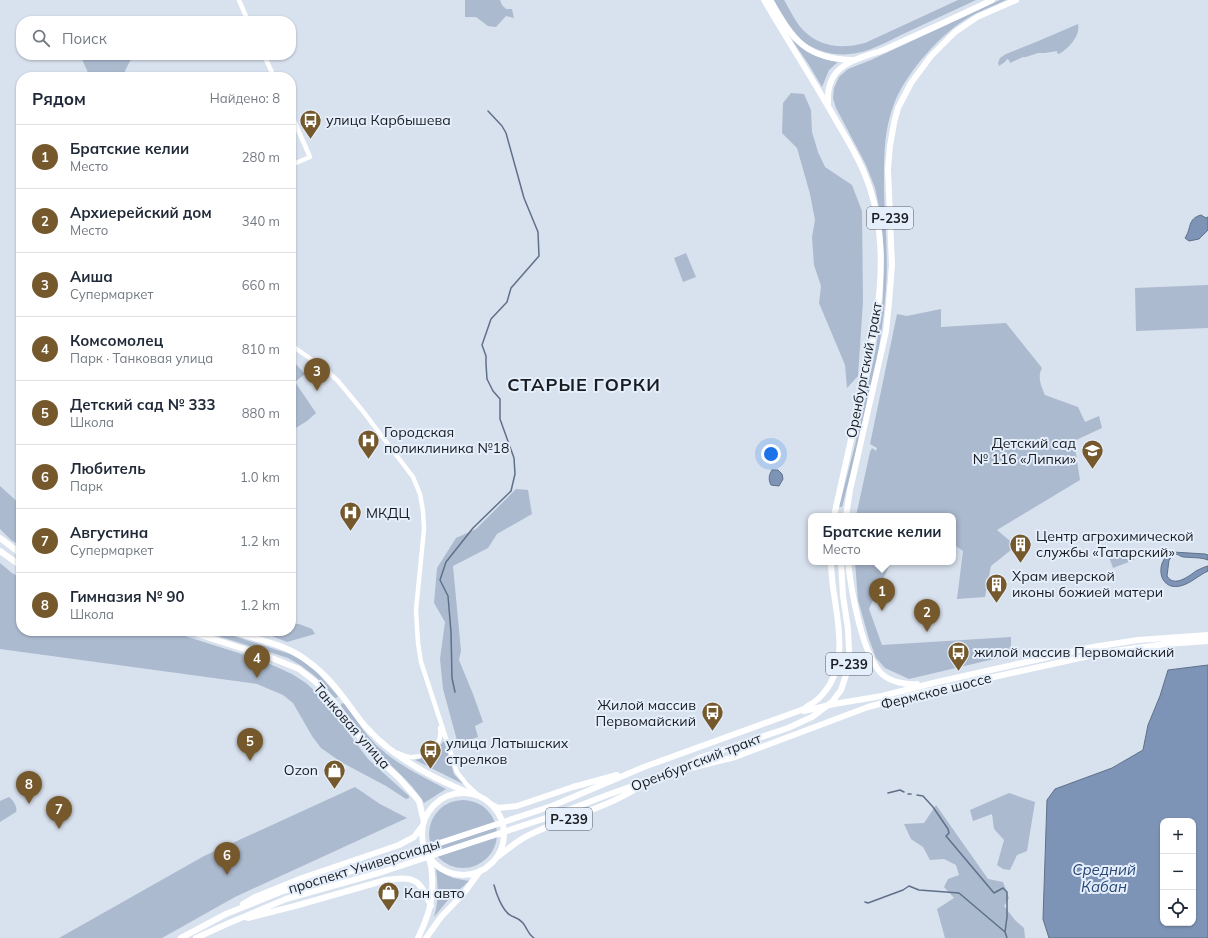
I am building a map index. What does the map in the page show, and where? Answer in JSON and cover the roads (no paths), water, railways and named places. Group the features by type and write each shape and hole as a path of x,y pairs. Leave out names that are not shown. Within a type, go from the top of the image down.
{"main road":[{"name":"Оренбургский тракт","path":"764,0 854,152 865,175 873,198 877,218 880,268 879,298 874,334 835,513"},
{"path":"770,0 787,29 796,40 805,47 815,53 827,57 840,60 856,60"},
{"path":"828,106 828,88 832,79 841,68 856,60 884,50 992,0"},
{"name":"Оренбургский тракт","path":"847,513 886,331 892,265 888,169 890,146 898,108 911,83 931,56 955,32 977,17 1016,0"},
{"path":"0,538 16,550"},
{"path":"0,551 16,562"},
{"name":"Оренбургский тракт","path":"552,806 644,768 788,715 819,699 832,680 838,662 840,648 831,565"},
{"name":"Оренбургский тракт","path":"555,815 672,772 702,757 788,728 812,717 832,702 841,690 848,669 849,651 841,565"},
{"path":"848,565 856,609 872,663 882,675 907,685 933,683"},
{"name":"Фермское шоссе","path":"788,715 834,704 882,696 1093,647 1138,640 1208,635"},
{"name":"Танковая улица","path":"204,636 269,657 298,669 317,683 335,704 371,752 414,794 419,801 423,824"},
{"name":"Танковая улица","path":"247,636 279,646 301,656 324,674 366,726 390,749 429,774 453,787 472,794"},
{"name":"Фермское шоссе","path":"672,772 735,757 868,707 921,693 1107,652 1166,644 1208,641"},
{"path":"335,704 343,697"},
{"name":"Р-239","path":"418,938 428,917 433,894 431,862 425,849 422,836 423,824 429,811 437,802 453,794 466,793 480,797 498,808 517,806 573,787 644,768"},
{"name":"Р-239","path":"494,859 527,836 613,801 628,794 645,782"},
{"name":"Р-239","path":"425,849 433,862 444,870 450,872 469,874 486,867 498,854 502,843 503,831 498,814 491,804"},
{"name":"проспект Универсиады","path":"181,938 226,914 283,891 379,863 552,806"},
{"name":"проспект Универсиады","path":"196,938 229,922 286,899 382,872 555,815"},
{"path":"226,914 255,897 296,880 399,845 414,837 423,824"},
{"name":"Р-239","path":"426,938 441,917 464,893 481,870"},
{"path":"229,922 295,906 401,877 412,879 417,883 425,892 431,906"}],"street":[{"path":"239,0 246,16"},
{"path":"266,60 272,72"},
{"path":"296,125 310,157 296,163"},
{"path":"296,349 325,369 338,381 362,410 412,477 420,494 424,529 416,610 416,628 421,662 436,710 441,736 433,750 422,756 413,758 408,757 390,749"},
{"path":"436,710 457,772 467,785 480,797"}],"water":[{"path":"1201,215 1206,218 1208,217 1208,230 1199,239 1189,241 1185,238 1192,221"},
{"path":"772,470 778,470 782,474 783,479 779,486 771,485 769,481"},
{"path":"1173,552 1205,554 1208,555 1208,560 1183,557 1175,554 1169,560 1167,576 1170,579 1174,581 1182,580 1196,571 1208,566 1208,571 1184,585 1173,586 1167,584 1163,580 1161,568 1163,561"},
{"name":"Средний Кабан","path":"1208,665 1208,938 1049,938 1043,919 1047,800 1055,789 1112,768 1143,750 1148,725 1160,696 1168,670"}],"waterway":[{"path":"455,692 452,678 451,632 448,596 440,580 446,562 473,528 511,491 515,474 514,458 500,419 500,399 493,391 487,379 486,356 482,345 491,319 507,302 511,288 539,256 538,232 524,198 506,133 502,126 488,111"},
{"path":"888,793 900,790 904,792"},
{"path":"917,795 923,796 933,807 948,829 949,833 946,836 994,893 1003,888 1007,892 1007,917 1005,932 1007,938"},
{"path":"494,885 498,897 507,913 521,921 530,935 534,938"},
{"path":"865,902 868,903 903,890 909,886 919,890 959,893 1005,932"}],"place":[{"name":"улица Карбышева","path":"310,140"},
{"name":"Аиша","path":"317,391"},
{"name":"Городская поликлиника №18","path":"369,460"},
{"name":"Детский сад № 116 «Липки»","path":"1092,470"},
{"name":"МКДЦ","path":"351,532"},
{"name":"Центр агрохимической службы «Татарский»","path":"1020,564"},
{"name":"Храм иверской иконы божией матери","path":"997,604"},
{"name":"Братские келии","path":"882,611"},
{"name":"Архиерейский дом","path":"927,632"},
{"name":"жилой массив Первомайский","path":"958,672"},
{"name":"Комсомолец","path":"257,678"},
{"name":"Жилой массив Первомайский","path":"712,732"},
{"name":"Детский сад № 333","path":"250,761"},
{"name":"улица Латышских стрелков","path":"430,770"},
{"name":"Ozon","path":"334,790"},
{"name":"Гимназия № 90","path":"29,804"},
{"name":"Августина","path":"59,829"},
{"name":"Любитель","path":"227,875"},
{"name":"Кан авто","path":"388,912"}],"district":[{"name":"СТАРЫЕ ГОРКИ","path":"584,384"}]}
